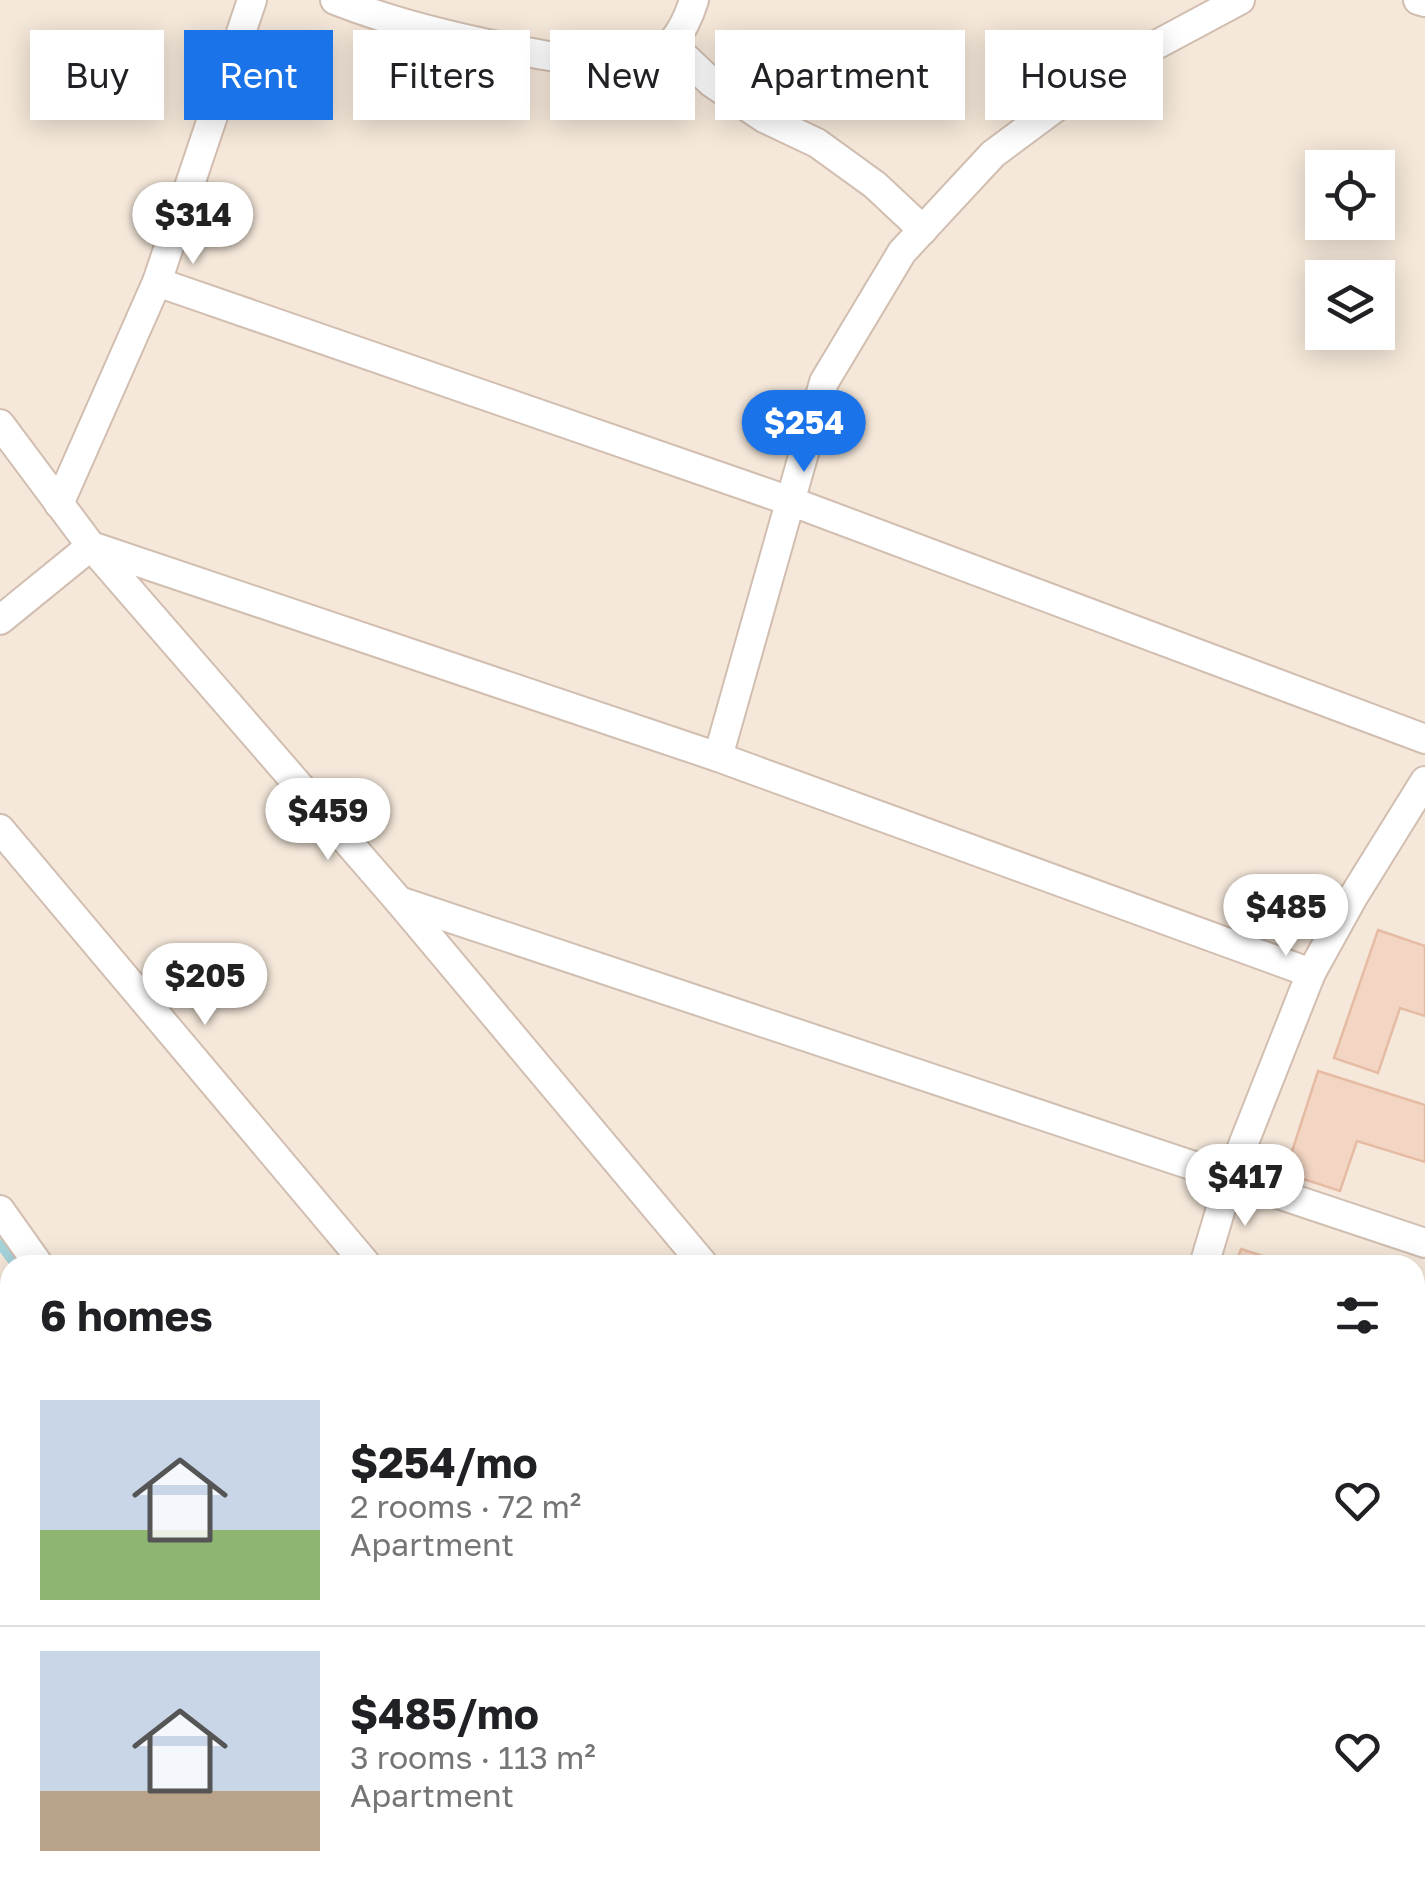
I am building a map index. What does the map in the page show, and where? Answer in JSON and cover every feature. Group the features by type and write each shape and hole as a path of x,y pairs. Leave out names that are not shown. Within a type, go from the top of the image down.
{"street":[{"path":"59,504 158,282 252,0"},
{"path":"334,0 464,40 550,56"},
{"path":"679,30 694,0"},
{"path":"718,757 824,382 902,252 993,154 1098,76 1240,0"},
{"path":"695,65 764,118 817,143 875,185 923,230"},
{"path":"158,282 790,501 1425,739"},
{"path":"0,424 91,546 399,901 696,1255"},
{"path":"91,546 718,757 1311,974"},
{"path":"0,620 91,546"},
{"path":"1207,1255 1230,1178 1311,974 1425,781"},
{"path":"3,839 357,1255"},
{"path":"399,901 1425,1243"},
{"path":"0,1210 32,1255"}],"shaded area":[{"path":"0,0 1425,0 1425,1255 0,1255"}],"building":[{"path":"1378,930 1425,946 1425,1016 1400,1008 1378,1073 1334,1058"},
{"path":"1318,1071 1425,1105 1425,1162 1357,1141 1340,1191 1285,1173"},
{"path":"1241,1249 1260,1255 1239,1255"}],"waterway":[{"path":"0,1244 8,1255"}]}
